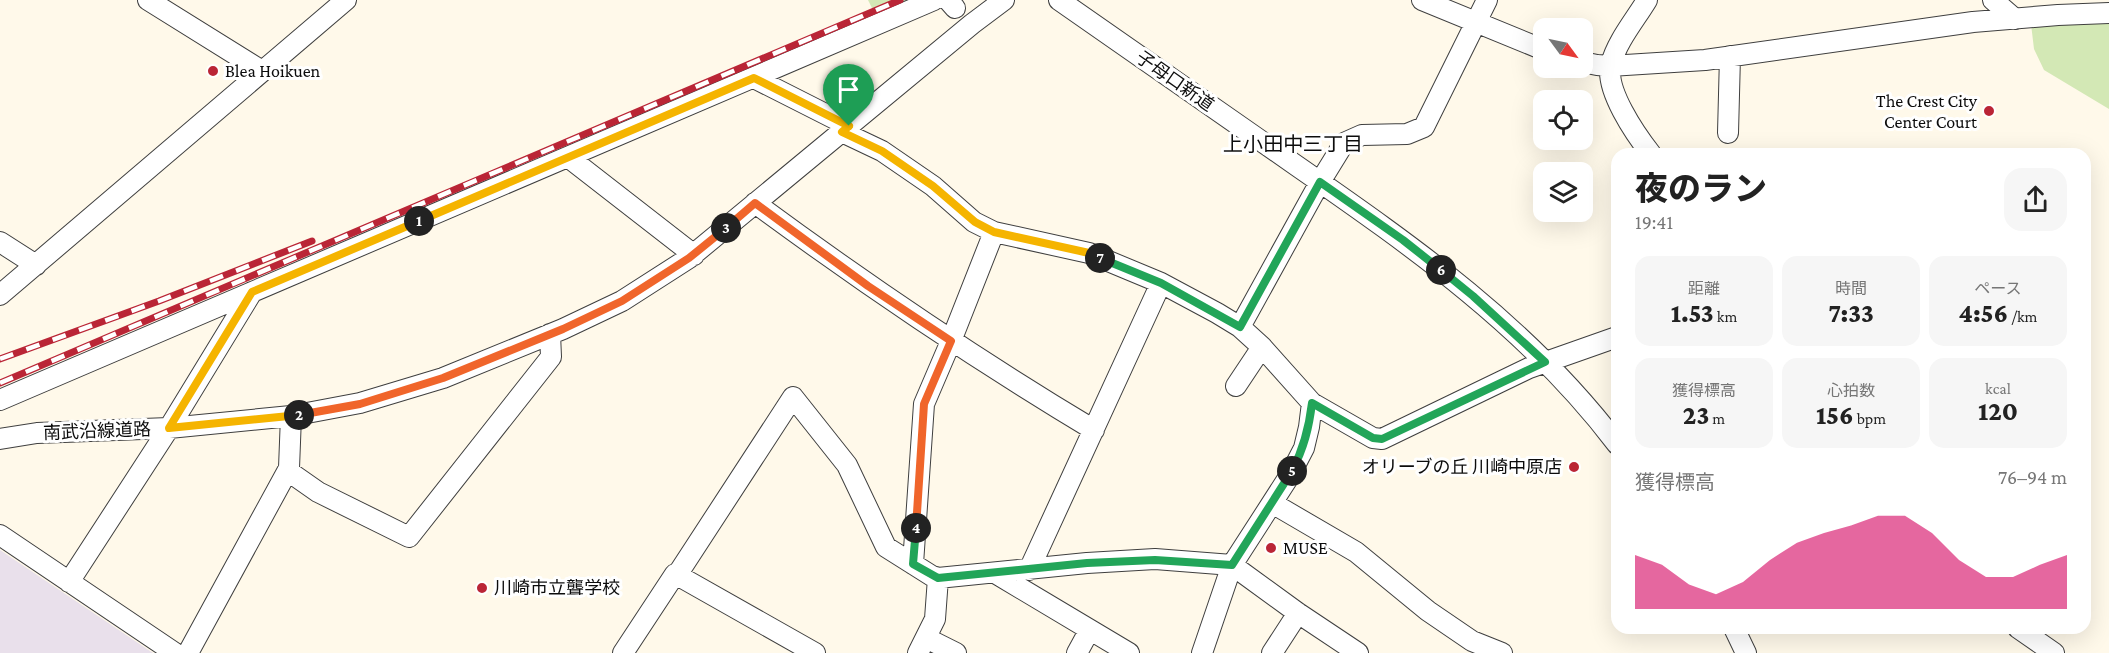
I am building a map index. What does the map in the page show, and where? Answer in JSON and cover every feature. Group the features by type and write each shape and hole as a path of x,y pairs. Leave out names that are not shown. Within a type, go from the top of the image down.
{"street":[{"path":"148,0 262,71"},
{"path":"0,295 346,0"},
{"path":"0,400 934,0"},
{"name":"南武沿線道路","path":"0,439 37,433 169,428 291,416 360,404 443,378 550,334 622,301 694,255 1004,0"},
{"name":"子母口新道","path":"1059,0 1403,240 1473,296 1545,362 1611,436"},
{"path":"1422,0 1533,46"},
{"path":"1240,327 1344,143 1362,135 1407,134 1424,127 1487,0"},
{"path":"1647,0 1616,48 1610,66 1610,81 1626,116 1647,148"},
{"path":"1993,0 2015,19"},
{"path":"1593,64 1610,66 1730,57 1963,23 2109,13"},
{"path":"1728,133 1730,57"},
{"path":"754,78 882,151 933,186 975,222 994,232 1089,253 1161,283 1240,327 1262,347 1312,403 1373,438 1382,439 1545,362 1611,339"},
{"path":"568,157 694,255"},
{"path":"755,203 868,286 1094,430"},
{"path":"913,564 924,404 994,232"},
{"path":"0,242 36,265"},
{"path":"1029,570 1161,283"},
{"path":"69,582 169,428 252,292"},
{"path":"288,471 318,492 409,537 551,357 550,334"},
{"path":"1236,386 1262,347"},
{"path":"623,653 675,574 678,575 793,397 847,465 886,547 938,578 1087,563 1155,560 1232,565 1358,653"},
{"path":"1202,653 1232,565 1304,448 1312,403"},
{"path":"188,653 288,471 291,416"},
{"path":"1272,503 1356,552 1468,647 1502,653"},
{"path":"0,536 175,653"},
{"path":"995,573 1129,653"},
{"path":"678,575 815,653"},
{"path":"938,578 935,619 922,645 956,653"},
{"path":"1272,653 1298,613"},
{"path":"1077,653 1089,631"},
{"path":"1737,634 1746,653"},
{"path":"2027,634 2054,653"}],"shaded area":[{"path":"0,550 153,653 0,653"}],"green space":[{"path":"868,0 915,0 876,16"},
{"path":"2109,20 2109,109 2044,70 2034,49 2031,24"}],"railway":[{"path":"0,383 900,0"},
{"path":"0,359 159,301 312,241"}],"place":[{"name":"Blea Hoikuen","path":"213,71"},
{"name":"The Crest City Center Court","path":"1989,111"},
{"name":"オリーブの丘 川崎中原店","path":"1574,467"},
{"name":"MUSE","path":"1271,548"},
{"name":"川崎市立聾学校","path":"482,588"}],"district":[{"name":"上小田中三丁目","path":"1293,144"}],"route":[{"path":"754,78 849,126 842,132 882,151 933,186 975,222 994,232 1089,253 1161,283 1240,327 1320,182 1403,240 1473,296 1545,362 1382,439 1373,438 1312,403 1304,448 1290,475 1232,565 1155,560 1087,563 938,578 913,564 924,404 951,341 868,286 755,203 689,258 622,301 563,329 443,378 360,404 291,416 169,428 252,292 754,78"}]}
